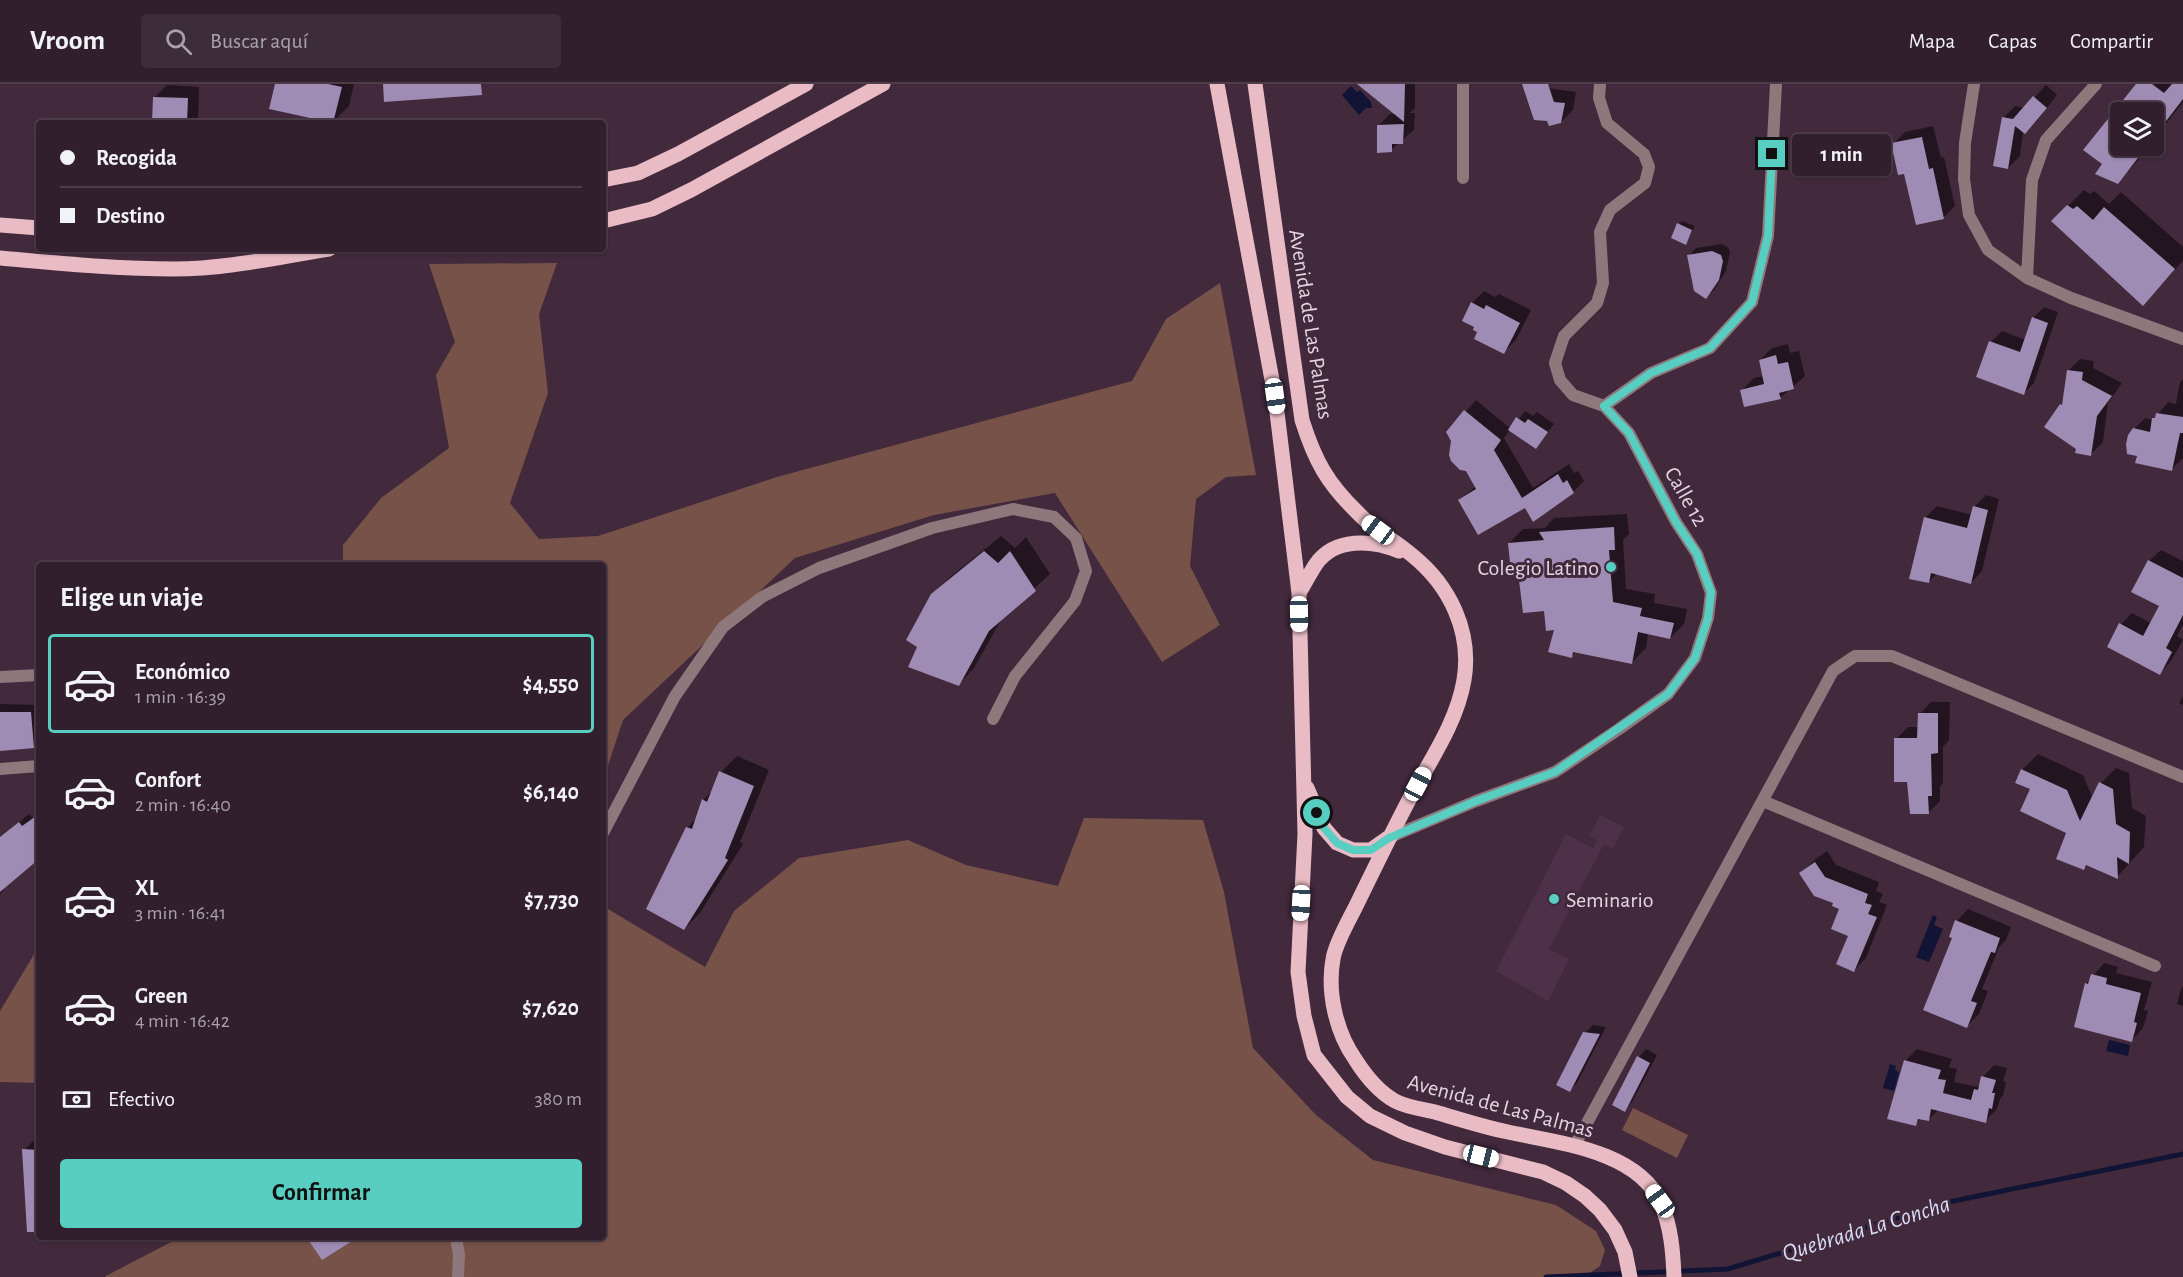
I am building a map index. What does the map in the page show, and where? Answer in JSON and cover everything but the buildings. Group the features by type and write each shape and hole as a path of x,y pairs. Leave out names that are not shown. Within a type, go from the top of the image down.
{"main road":[{"path":"606,179 638,173 668,159 806,84"},
{"path":"606,220 652,209 691,190 883,84"},
{"path":"1217,84 1275,396 1299,593 1305,834 1298,972 1304,1016 1314,1055 1347,1097 1370,1116 1405,1133 1445,1147 1543,1172 1566,1183 1585,1196 1600,1210 1615,1230 1625,1252 1630,1277"},
{"name":"Avenida de Las Palmas","path":"1255,84 1302,420 1308,439 1316,460 1328,480 1344,498 1360,515 1416,558 1438,581 1462,625 1466,657 1459,699 1447,730 1389,838 1332,957 1332,996 1339,1026 1353,1057 1367,1076 1397,1102 1504,1132 1575,1145 1622,1163 1645,1180 1660,1201 1670,1229 1674,1277"},
{"path":"0,225 36,228"},
{"path":"0,258 103,267 176,269 231,264 309,252"},
{"path":"1299,593 1317,562 1334,547 1360,542 1386,546 1416,558"},
{"path":"1305,783 1324,828 1337,843 1353,850 1371,850 1389,838"}],"street":[{"path":"1463,84 1463,178"},
{"name":"Calle 12","path":"1389,838 1476,801 1555,772 1668,694 1695,658 1708,618 1711,592 1697,554 1676,522 1629,433 1604,406 1573,395 1560,381 1555,363 1564,336 1597,303 1603,284 1600,232 1610,210 1646,183 1649,167 1644,154 1607,123 1599,98 1600,84"},
{"path":"1604,406 1651,373 1710,348 1752,302 1768,236 1776,84"},
{"path":"1974,84 1965,143 1964,179 1969,215 1988,250 2027,278 2071,298 2183,339"},
{"path":"2027,278 2032,180 2042,150 2046,140 2096,84"},
{"path":"606,827 675,696 723,627 762,597 819,568 933,528 1013,509 1054,517 1077,538 1086,571 1075,601 1015,676 993,718"},
{"path":"1575,1145 1833,671 1855,656 1892,656 2183,777"},
{"path":"0,677 36,675"},
{"path":"0,769 36,766"},
{"path":"1763,801 2155,966"},
{"path":"456,1240 459,1255 458,1277"}],"shaded area":[{"path":"1351,86 1357,92 1360,90 1371,102 1372,108 1366,108 1359,115 1342,95"},
{"path":"557,263 539,314 548,393 510,503 539,539 598,536 777,477 1132,381 1166,319 1220,283 1256,475 1226,477 1196,499 1190,566 1220,625 1162,662 1055,493 934,515 795,558 623,720 606,772 606,562 343,562 343,545 381,498 449,448 436,375 455,342 429,264"},
{"name":"Seminario","path":"1600,815 1624,827 1613,849 1604,844 1549,949 1569,959 1548,1001 1496,971 1566,834 1593,848 1597,840 1589,836"},
{"path":"1084,818 1203,820 1224,892 1253,1048 1316,1115 1373,1160 1556,1205 1596,1231 1605,1250 1600,1266 1584,1277 104,1277 175,1240 606,1240 606,908 705,967 734,911 799,858 908,840 966,865 1058,886"},
{"path":"1933,915 1937,917 1934,925 1943,929 1929,962 1916,957"},
{"path":"36,951 36,1083 0,1082 0,1011"},
{"path":"2109,1040 2130,1045 2128,1056 2106,1051"},
{"path":"1890,1064 1896,1066 1895,1070 1899,1072 1894,1091 1883,1088"},
{"path":"1633,1108 1688,1135 1677,1158 1622,1130"}],"waterway":[{"name":"Quebrada La Concha","path":"1546,1277 1728,1269 1949,1202 2183,1154"}],"place":[{"name":"Colegio Latino","path":"1611,567"},
{"name":"Seminario","path":"1554,899"}],"route":[{"path":"1317,813 1324,828 1337,843 1353,850 1371,850 1389,838 1476,801 1555,772 1668,694 1695,658 1708,618 1711,592 1697,554 1676,522 1629,433 1604,406 1651,373 1710,348 1752,302 1768,236 1772,154"}]}
